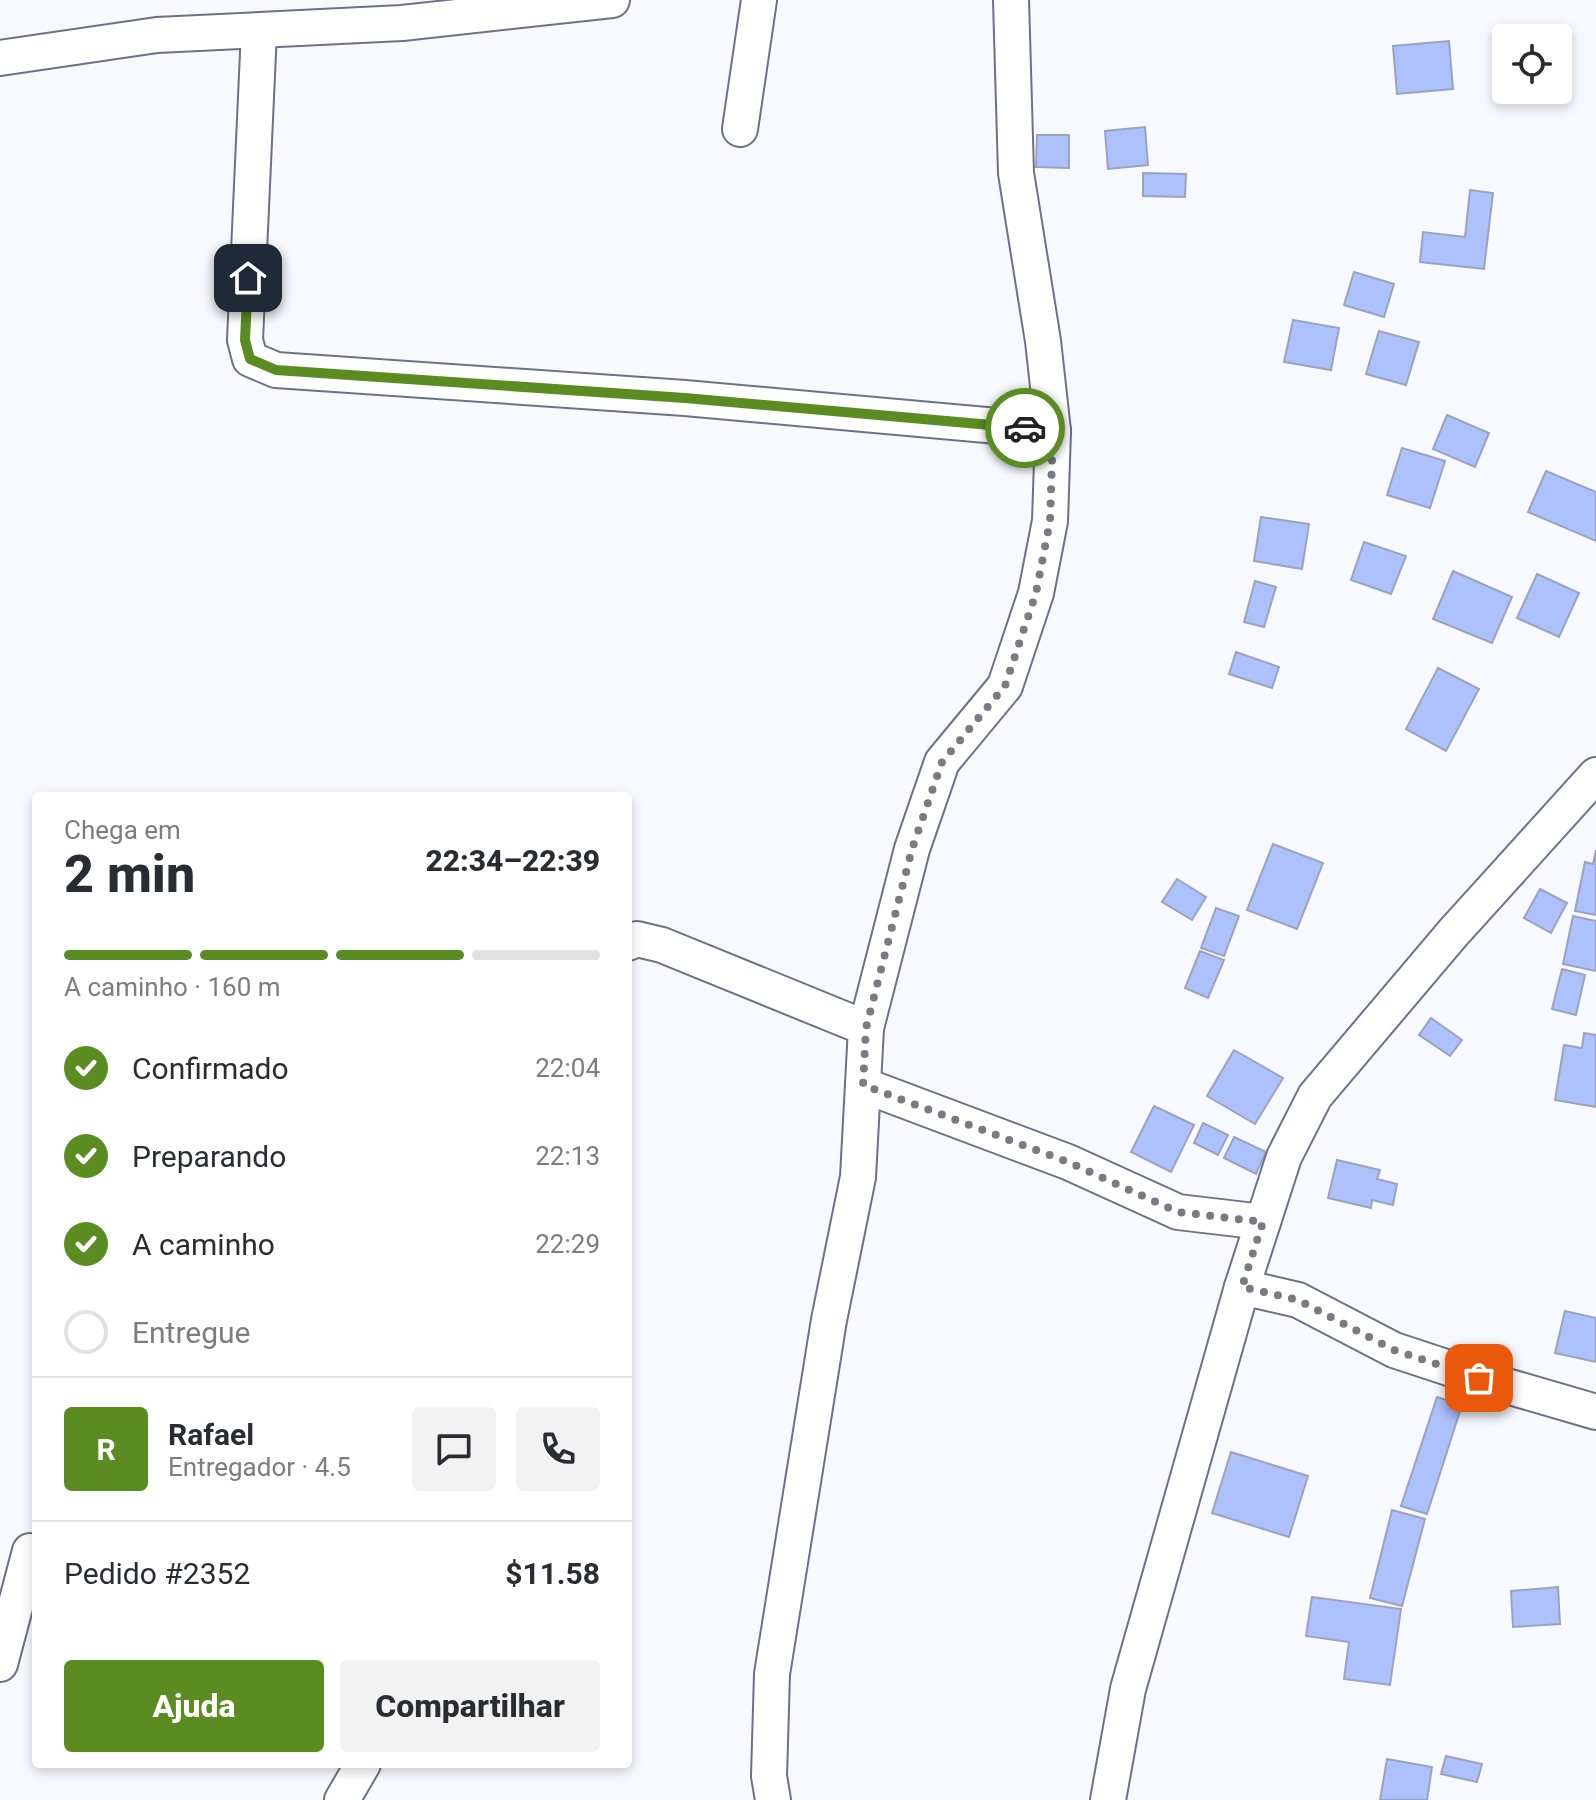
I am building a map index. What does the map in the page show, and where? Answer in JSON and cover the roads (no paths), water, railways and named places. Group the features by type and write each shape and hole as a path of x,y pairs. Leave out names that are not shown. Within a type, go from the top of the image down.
{"street":[{"path":"0,58 157,35 402,23 612,0"},
{"path":"740,129 759,0"},
{"path":"773,1800 769,1776 772,1674 829,1320 858,1177 866,1028 912,849 942,762 1005,686 1036,593 1050,521 1053,431 1043,341 1016,173 1011,0"},
{"path":"259,31 245,340 250,359 276,370 685,398 1053,431"},
{"path":"1108,1800 1128,1689 1242,1287 1284,1157 1315,1096 1453,933 1596,775"},
{"path":"632,941 637,939 662,945 866,1028"},
{"path":"863,1085 1068,1162 1178,1212 1263,1222"},
{"path":"1242,1287 1298,1300 1394,1350 1596,1412"},
{"path":"0,1664 22,1549"},
{"path":"342,1800 361,1768"}]}
